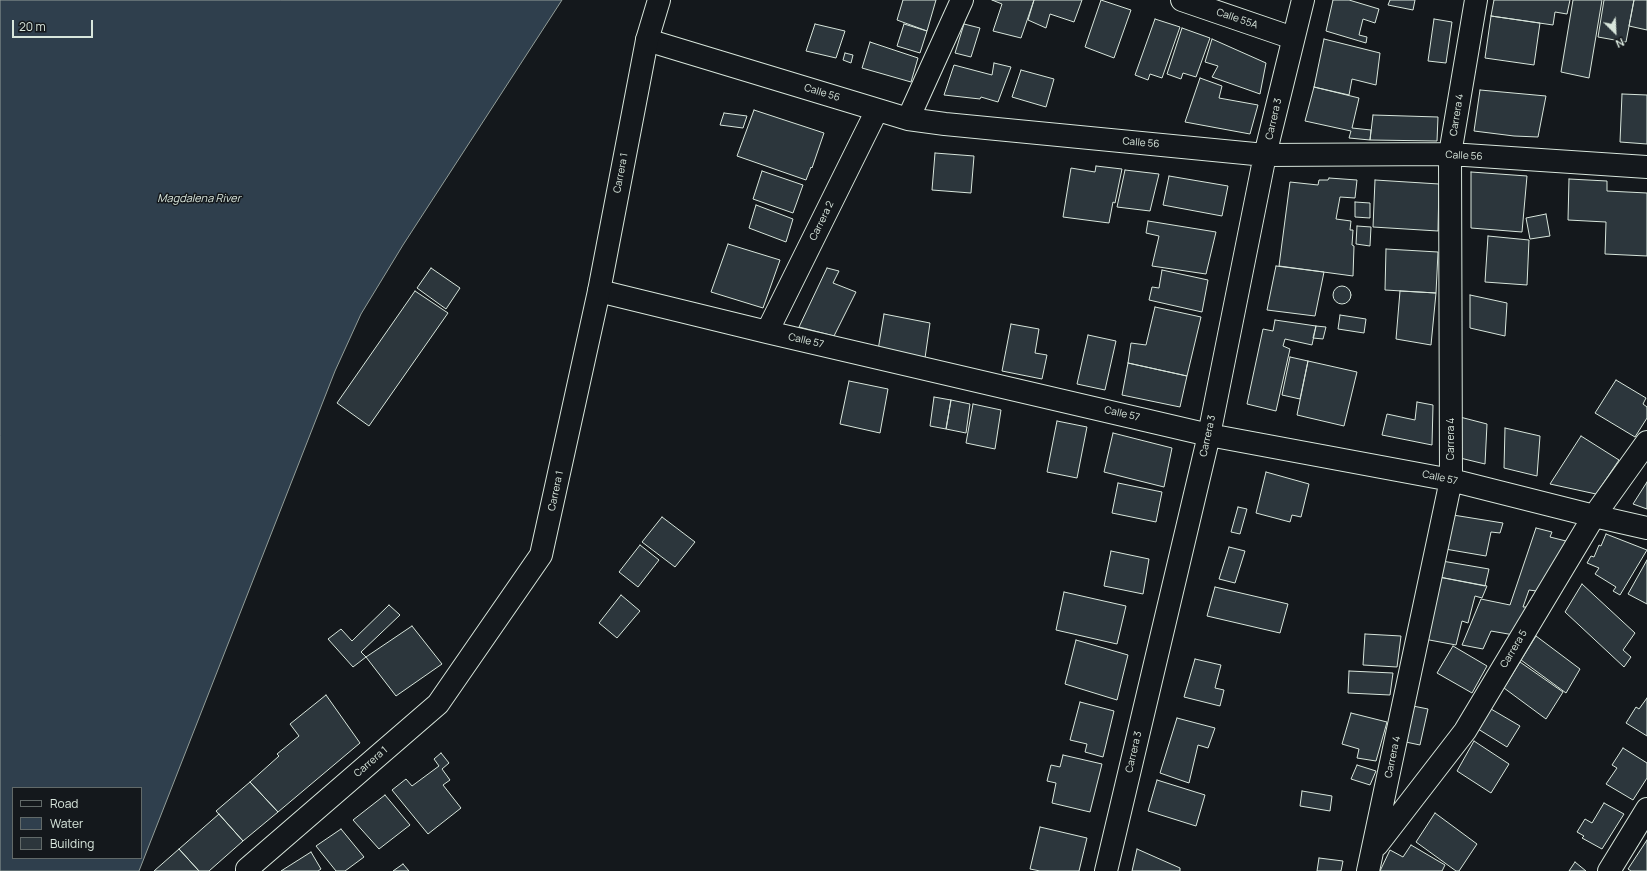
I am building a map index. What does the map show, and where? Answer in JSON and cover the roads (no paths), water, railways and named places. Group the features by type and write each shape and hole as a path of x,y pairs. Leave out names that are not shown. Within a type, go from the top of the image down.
{"main road":[{"name":"Carrera 1","path":"247,871 247,869 438,704 541,555 599,291 647,40 659,0"},
{"path":"908,119 962,0"},
{"name":"Calle 55A","path":"1182,0 1293,38"},
{"name":"Carrera 3","path":"1106,871 1209,435 1266,155 1303,0"},
{"name":"Carrera 4","path":"1368,871 1374,849 1451,480 1450,154 1476,0"},
{"name":"Calle 56","path":"647,40 908,119 945,124 1266,155 1450,154 1647,167"},
{"name":"Carrera 2","path":"766,332 877,110"},
{"name":"Calle 57","path":"599,291 766,332 1209,435 1451,480 1647,528"},
{"name":"Carrera 5","path":"1374,849 1465,731 1594,516 1647,442"},
{"path":"1609,871 1647,809"}],"water":[{"name":"Magdalena River","path":"0,0 562,0 403,245 361,314 335,371 139,871 0,871"}]}
